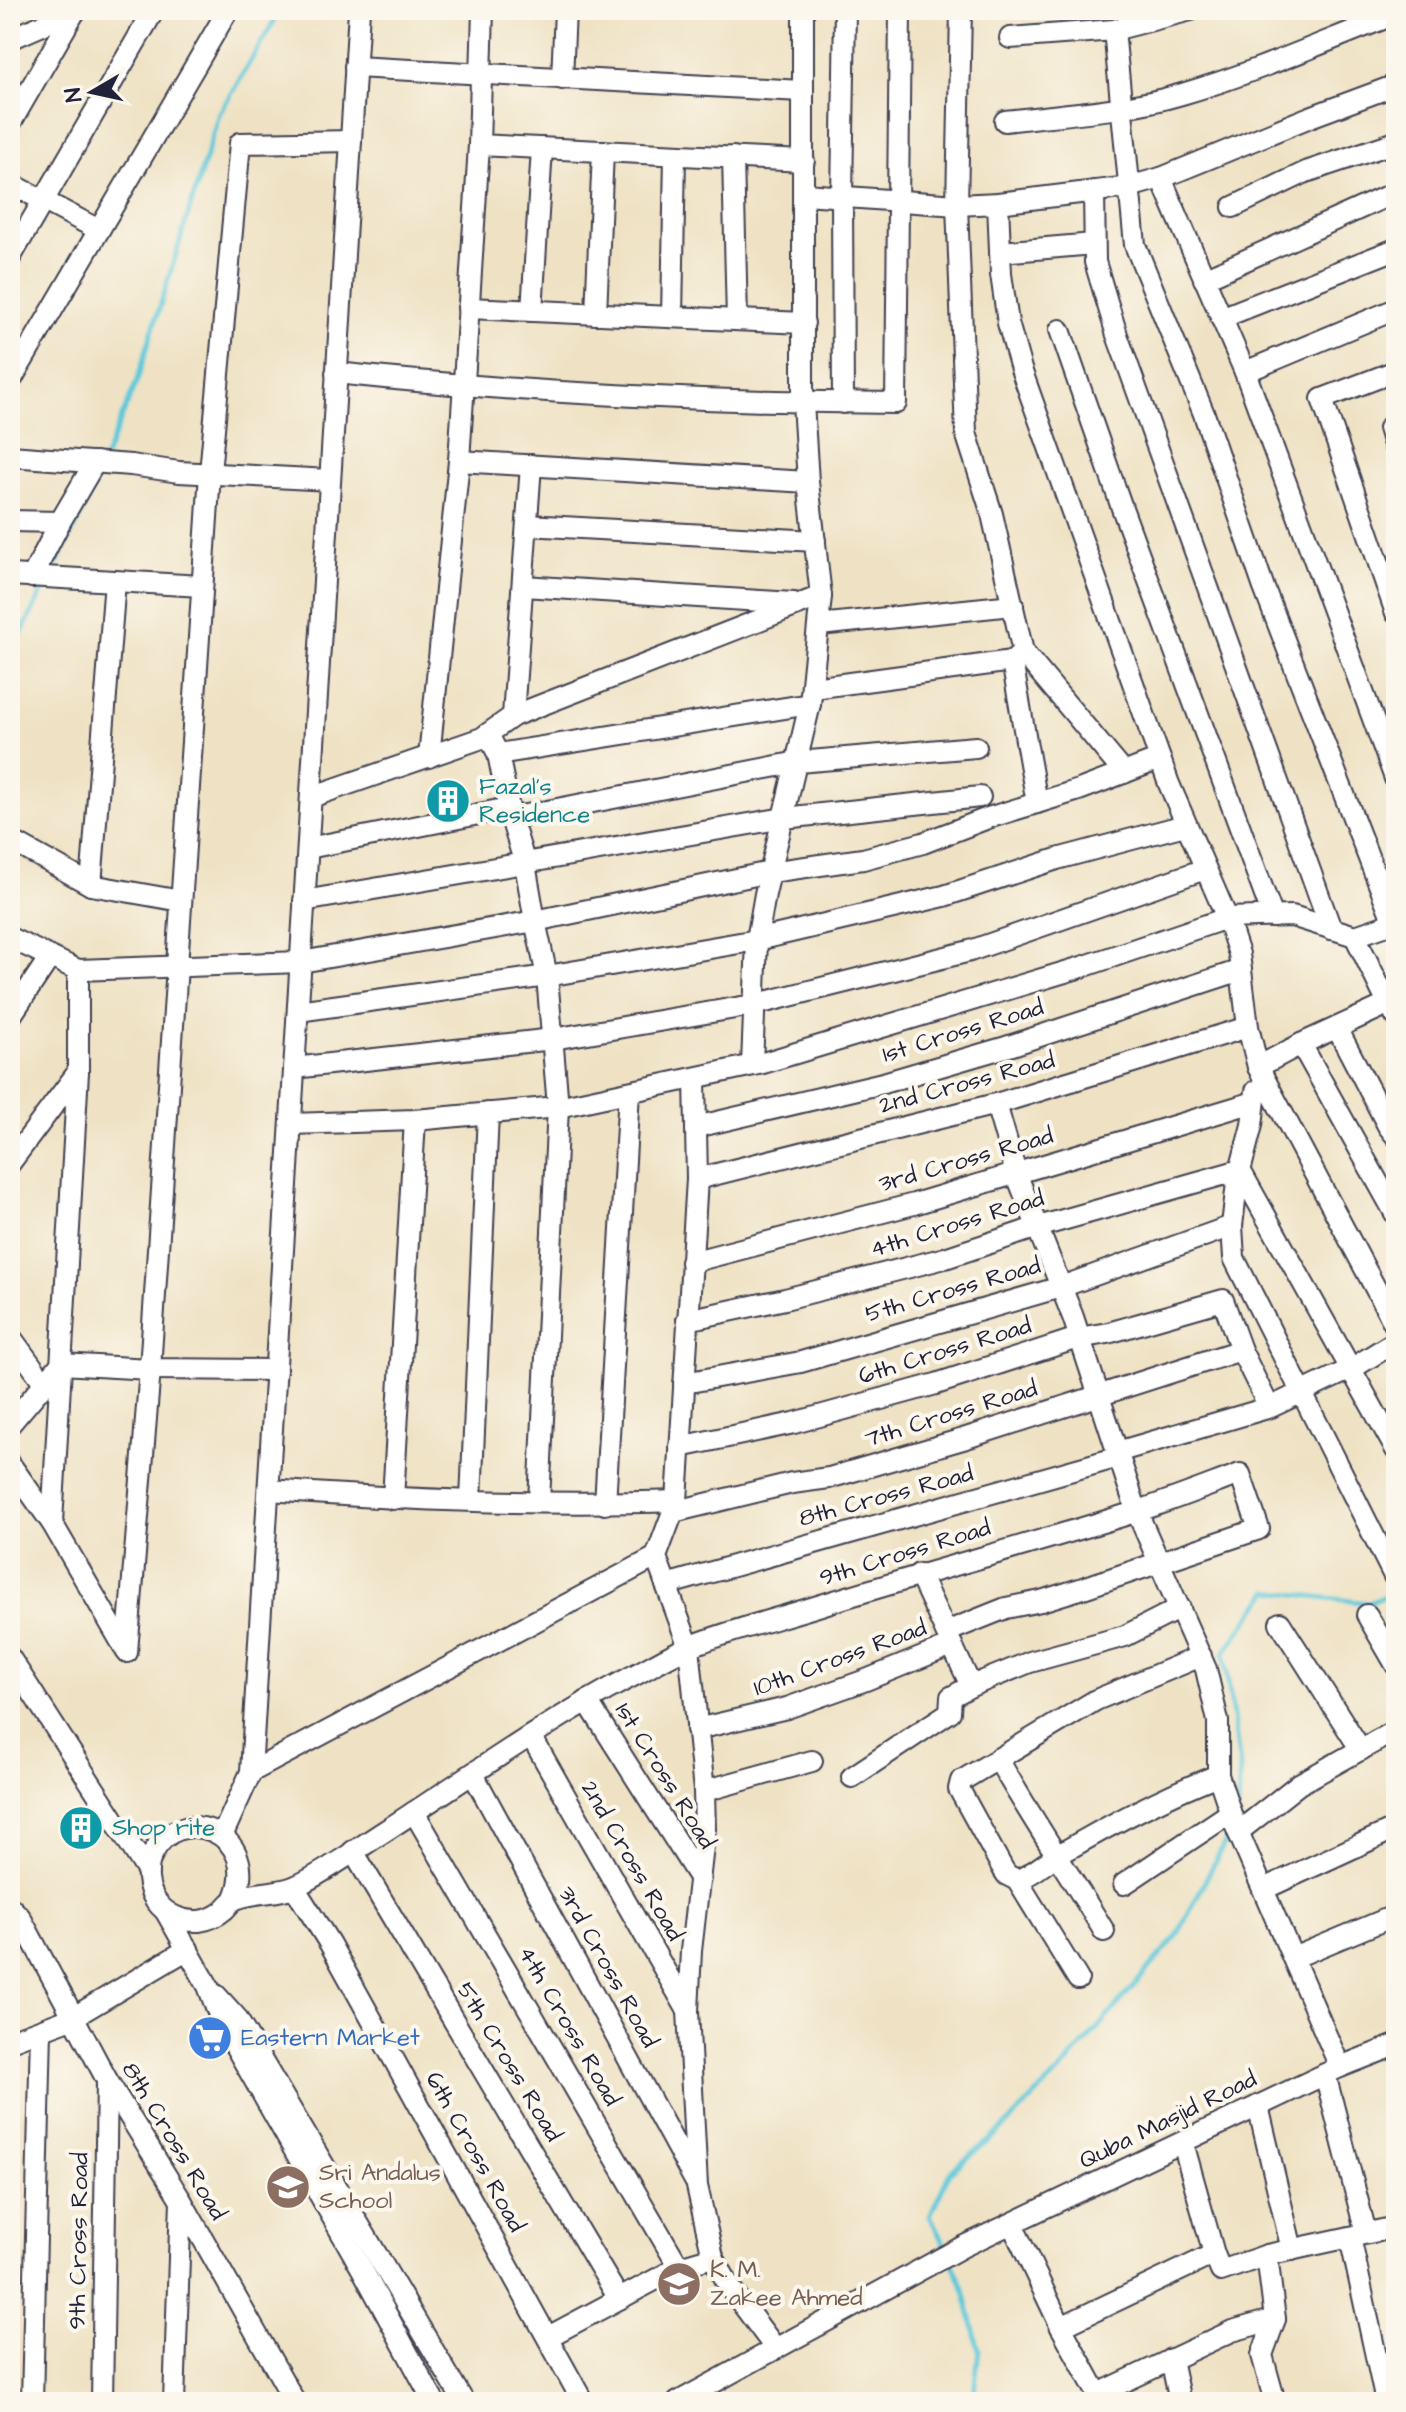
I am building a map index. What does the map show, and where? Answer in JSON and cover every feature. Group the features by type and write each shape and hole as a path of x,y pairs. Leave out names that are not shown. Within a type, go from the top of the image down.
{"street":[{"path":"10,39 76,10"},
{"path":"10,124 76,10"},
{"path":"10,258 154,10"},
{"path":"10,382 228,10"},
{"path":"222,1836 251,1772 359,10"},
{"path":"429,757 459,461 479,145 483,10"},
{"path":"562,79 565,10"},
{"path":"752,1065 757,940 811,696 819,625 812,599 815,541 803,403 803,10"},
{"path":"843,403 845,10"},
{"path":"336,373 463,387 803,403 896,403 900,10"},
{"path":"961,10 957,205 966,433 992,514 1013,605 1037,803"},
{"path":"1010,38 1114,30 1191,10"},
{"path":"1005,121 1122,108 1180,95 1396,14"},
{"path":"291,1124 415,1120 558,1107 695,1078 752,1065 1055,976 1227,918 1292,916 1355,936 1395,923 1264,588 1204,414 1135,245 1114,30"},
{"path":"355,67 802,91"},
{"path":"805,194 957,205 1129,187 1161,178 1396,85"},
{"path":"10,1464 52,1523 127,1652 150,1369 210,473 240,143 351,141"},
{"path":"1233,207 1306,172 1396,142"},
{"path":"479,145 804,161"},
{"path":"532,311 542,148"},
{"path":"596,314 603,151"},
{"path":"672,317 675,155"},
{"path":"733,157 737,320"},
{"path":"1161,178 1245,372 1396,781"},
{"path":"10,183 99,230"},
{"path":"1094,191 1095,262 1117,335 1331,929"},
{"path":"1204,279 1396,192"},
{"path":"998,203 1008,323 1021,369 1160,759 1185,825 1227,918 1239,954 1248,1027 1258,1067 1396,1327"},
{"path":"1000,252 1094,244"},
{"path":"1221,318 1396,249"},
{"path":"468,308 804,323"},
{"path":"1245,372 1396,309"},
{"path":"1060,330 1122,508 1273,917"},
{"path":"1396,371 1322,399 1396,613"},
{"path":"1396,426 1389,428 1396,451"},
{"path":"10,456 131,465 179,472 330,480"},
{"path":"459,461 808,482"},
{"path":"36,577 60,522 98,462"},
{"path":"513,716 531,465"},
{"path":"10,521 60,522"},
{"path":"527,525 815,541"},
{"path":"10,575 202,586"},
{"path":"91,885 115,581"},
{"path":"523,586 812,599"},
{"path":"311,797 482,738 513,716 812,599"},
{"path":"819,625 1013,605"},
{"path":"498,754 1017,657"},
{"path":"1017,657 1124,773"},
{"path":"488,734 498,754 510,813 525,864 547,976 558,1107 539,1502"},
{"path":"308,848 798,762 976,747"},
{"path":"10,938 78,970 301,962 535,921 770,872 863,859 923,843 1160,759"},
{"path":"304,901 784,818 980,797"},
{"path":"298,1011 547,976 757,940 944,896 1057,859 1185,825"},
{"path":"10,840 91,885 181,901"},
{"path":"294,1068 553,1039 753,1005 970,951 1205,869"},
{"path":"1258,1067 1337,1028 1392,1010 1355,936"},
{"path":"10,1017 50,957"},
{"path":"52,1523 78,1072 78,970"},
{"name":"1st Cross Road","path":"696,1127 883,1083 1006,1047 1241,970"},
{"name":"2nd Cross Road","path":"697,1179 996,1104 1248,1027"},
{"path":"1337,1028 1396,1136"},
{"path":"1301,1044 1396,1215"},
{"path":"1258,1067 1252,1125 1240,1170 1232,1226 1234,1258 1394,1576"},
{"path":"10,1163 78,1072"},
{"path":"678,2402 776,2349 731,2289 713,2257 697,2186 688,2011 691,1951 705,1829 704,1791 689,1647 656,1557 675,1506 680,1447 697,1179 695,1078"},
{"path":"605,1504 629,1092"},
{"name":"3rd Cross Road","path":"691,1262 914,1204 1254,1102"},
{"path":"996,1104 1016,1173 1061,1287 1137,1512 1206,1669 1218,1721 1218,1775 1234,1824 1293,1958 1332,2071 1358,2235 1389,2378 1386,2402"},
{"path":"471,1500 488,1113"},
{"path":"393,1499 415,1120"},
{"path":"1240,1170 1396,1450"},
{"name":"4th Cross Road","path":"687,1320 785,1299 945,1258 1038,1227 1240,1170"},
{"name":"5th Cross Road","path":"684,1383 801,1362 1061,1287 1232,1226"},
{"name":"6th Cross Road","path":"680,1447 794,1423 936,1384 1078,1338 1108,1333 1223,1300 1241,1350"},
{"path":"10,1336 45,1384"},
{"name":"8th Cross Road","path":"666,1585 1269,1407 1351,1369 1396,1341"},
{"path":"1241,1350 1269,1407"},
{"name":"7th Cross Road","path":"269,1490 393,1499 675,1506 829,1478 963,1439 1241,1350"},
{"path":"61,1364 150,1369 276,1370"},
{"path":"10,1424 61,1364"},
{"name":"9th Cross Road","path":"234,1900 294,1887 587,1701 689,1647 919,1574 1137,1512 1240,1474 1259,1529 1160,1564"},
{"path":"251,1772 656,1557"},
{"name":"10th Cross Road","path":"697,1729 787,1708 866,1680 1006,1608 1041,1601 1160,1564"},
{"path":"919,1574 971,1686"},
{"path":"852,1777 950,1712 951,1697 971,1686 1030,1662 1125,1636 1180,1608"},
{"path":"1367,1615 1396,1665"},
{"path":"1280,1623 1361,1750"},
{"path":"1078,1979 1017,1880 1003,1869 959,1789 961,1781 1096,1700 1201,1656"},
{"path":"10,1658 148,1872"},
{"name":"1st Cross Road","path":"587,1701 700,1879"},
{"path":"1124,1884 1396,1730"},
{"name":"2nd Cross Road","path":"531,1736 688,2011"},
{"path":"998,1759 1104,1931"},
{"path":"704,1791 812,1761"},
{"name":"3rd Cross Road","path":"473,1774 697,2186"},
{"path":"1017,1880 1183,1789 1218,1775"},
{"name":"4th Cross Road","path":"414,1812 679,2267"},
{"path":"166,1912 180,1919 210,1919 234,1900 242,1873 232,1846 222,1836 196,1827 182,1828 169,1834 158,1844 151,1857 149,1887 188,1949 208,1986 222,2023 434,2402"},
{"path":"1264,1889 1396,1828"},
{"name":"5th Cross Road","path":"353,1851 619,2299"},
{"name":"6th Cross Road","path":"294,1887 330,1944 583,2402"},
{"name":"8th Cross Road","path":"10,1907 20,1917 107,2080 181,2200 295,2402"},
{"path":"1293,1958 1396,1915"},
{"path":"10,2041 72,2018 188,1949"},
{"path":"208,1986 236,2017 464,2402"},
{"path":"32,2402 41,2030"},
{"name":"Quba Masjid Road","path":"776,2349 964,2246 1332,2071 1396,2045"},
{"name":"9th Cross Road","path":"102,2402 107,2080"},
{"path":"1258,2106 1292,2250"},
{"path":"1183,2143 1221,2271 1267,2255 1396,2227"},
{"path":"174,2402 181,2200"},
{"path":"1012,2224 1061,2327 1100,2398 1171,2359 1232,2331 1275,2319"},
{"path":"1061,2327 1214,2254"},
{"path":"1267,2255 1275,2319 1262,2355 1275,2402"},
{"path":"548,2337 679,2267 713,2257"},
{"path":"1171,2359 1180,2402"}],"waterway":[{"path":"105,457 137,381 219,114 278,10"},
{"path":"52,573 95,481"},
{"path":"10,656 47,582"},
{"path":"1238,1809 1240,1766 1224,1653 1269,1591 1369,1603 1396,1591"},
{"path":"947,2251 930,2216 950,2172 998,2133 1063,2068 1177,1936 1231,1830"},
{"path":"951,2260 963,2286 979,2350 973,2402"}],"place":[{"name":"Fazal's Residence","path":"448,801"},
{"name":"Shop rite","path":"81,1828"},
{"name":"Eastern Market","path":"210,2038"},
{"name":"Sri Andalus School","path":"288,2187"},
{"name":"K. M. Zakee Ahmed","path":"679,2284"}]}
